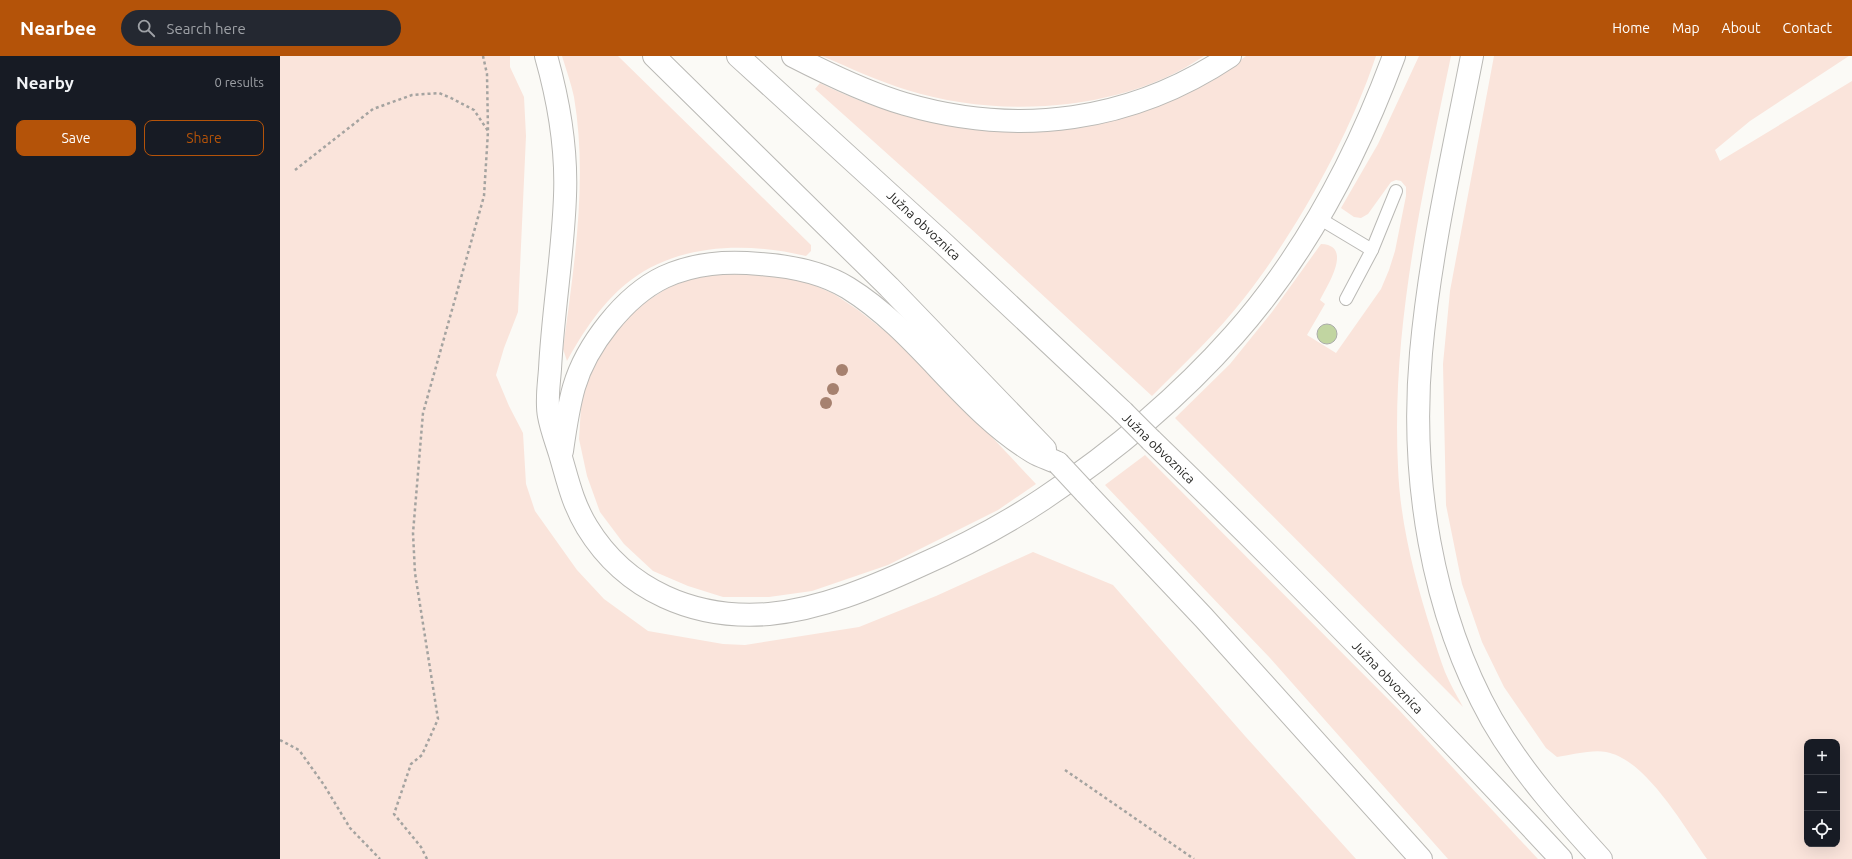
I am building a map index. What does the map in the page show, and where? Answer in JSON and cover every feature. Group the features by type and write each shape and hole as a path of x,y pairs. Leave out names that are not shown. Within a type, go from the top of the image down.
{"highway":[{"path":"546,56 560,108 564,145 566,191 563,240 552,335 548,414 568,487 577,510 589,531 621,569 642,585 667,599 696,608 733,613 768,614 839,599 882,583 984,535 1044,499 1120,442 1195,376 1233,336 1262,301 1317,218 1361,137 1379,97 1394,56"},
{"path":"654,56 889,287 1058,463 1204,618 1421,859"},
{"name":"Južna obvoznica","path":"738,56 988,285 1123,412 1347,635 1561,859"},
{"path":"793,56 843,79 904,104 966,118 1029,121 1065,119 1123,107 1178,86 1206,72 1230,56"},
{"path":"1472,56 1434,259 1421,354 1419,429 1424,511 1438,582 1458,648 1492,720 1520,764 1544,796 1601,859"},
{"path":"561,458 567,413 574,386 585,359 601,334 618,314 642,290 678,271 699,265 745,262 793,268 824,277 847,288 891,320 989,419 1034,453 1058,463"}],"lane":[{"path":"1346,299 1372,250 1396,191"},
{"path":"1317,218 1372,250"}],"path":[{"path":"427,859 421,847 394,814 411,764 422,755 438,719 415,573 413,533 423,413 484,196 488,131 487,74 483,56"},
{"path":"295,170 372,109 412,95 439,93 451,98 474,110 488,131"},
{"path":"280,740 299,750 324,785 350,828 380,859"},
{"path":"1065,770 1194,859"}],"shaded area":[{"path":"280,56 510,56 510,67 524,97 526,136 518,312 504,348 496,375 509,406 523,433 526,484 535,511 577,570 604,599 648,631 723,644 745,645 859,627 936,596 1033,552 1113,585 1245,736 1356,859 280,859"},
{"path":"562,56 618,56 811,245 811,251 806,256 784,251 761,249 715,249 693,252 650,268 631,280 611,297 587,328 567,361 563,349 578,223 580,160 574,97"},
{"path":"822,56 1204,56 1172,75 1136,89 1099,99 1060,105 1020,107 981,105 943,99 907,90"},
{"path":"1246,56 1376,56 1365,87 1336,150 1320,182 1284,242 1245,297 1223,323 1152,396 969,227 815,89 820,83 864,102 909,117 954,126 1000,131 1046,130 1092,124 1138,113 1212,81"},
{"path":"1419,56 1451,56 1420,209 1404,311 1399,363 1397,415 1399,488 1409,551 1420,593 1445,672 1463,707 1175,418 1230,364 1272,312 1321,244 1331,246 1336,251 1336,267 1320,300 1325,304 1307,335 1336,353 1381,289 1395,251 1406,196 1406,187 1401,181 1396,180 1391,182 1368,214 1361,218 1354,217 1341,208 1378,144"},
{"path":"1494,56 1849,56 1750,121 1715,150 1720,161 1852,81 1852,859 1707,859 1663,796 1635,767 1621,757 1601,751 1557,757 1546,748 1504,687 1482,642 1462,584 1446,505 1443,364 1450,291"},
{"path":"721,272 768,273 807,282 834,294 858,310 914,354 1036,484 998,510 888,565 812,591 769,597 723,597 688,586 653,571 624,544 600,512 587,476 579,439 581,407 588,375 605,346 627,318 647,301 669,287 695,278"},
{"path":"1145,455 1399,710 1538,859 1448,859 1270,658 1105,485"}],"building":[{"path":"1323,324 1331,324 1337,330 1337,338 1331,344 1323,344 1317,338 1317,330"}]}
